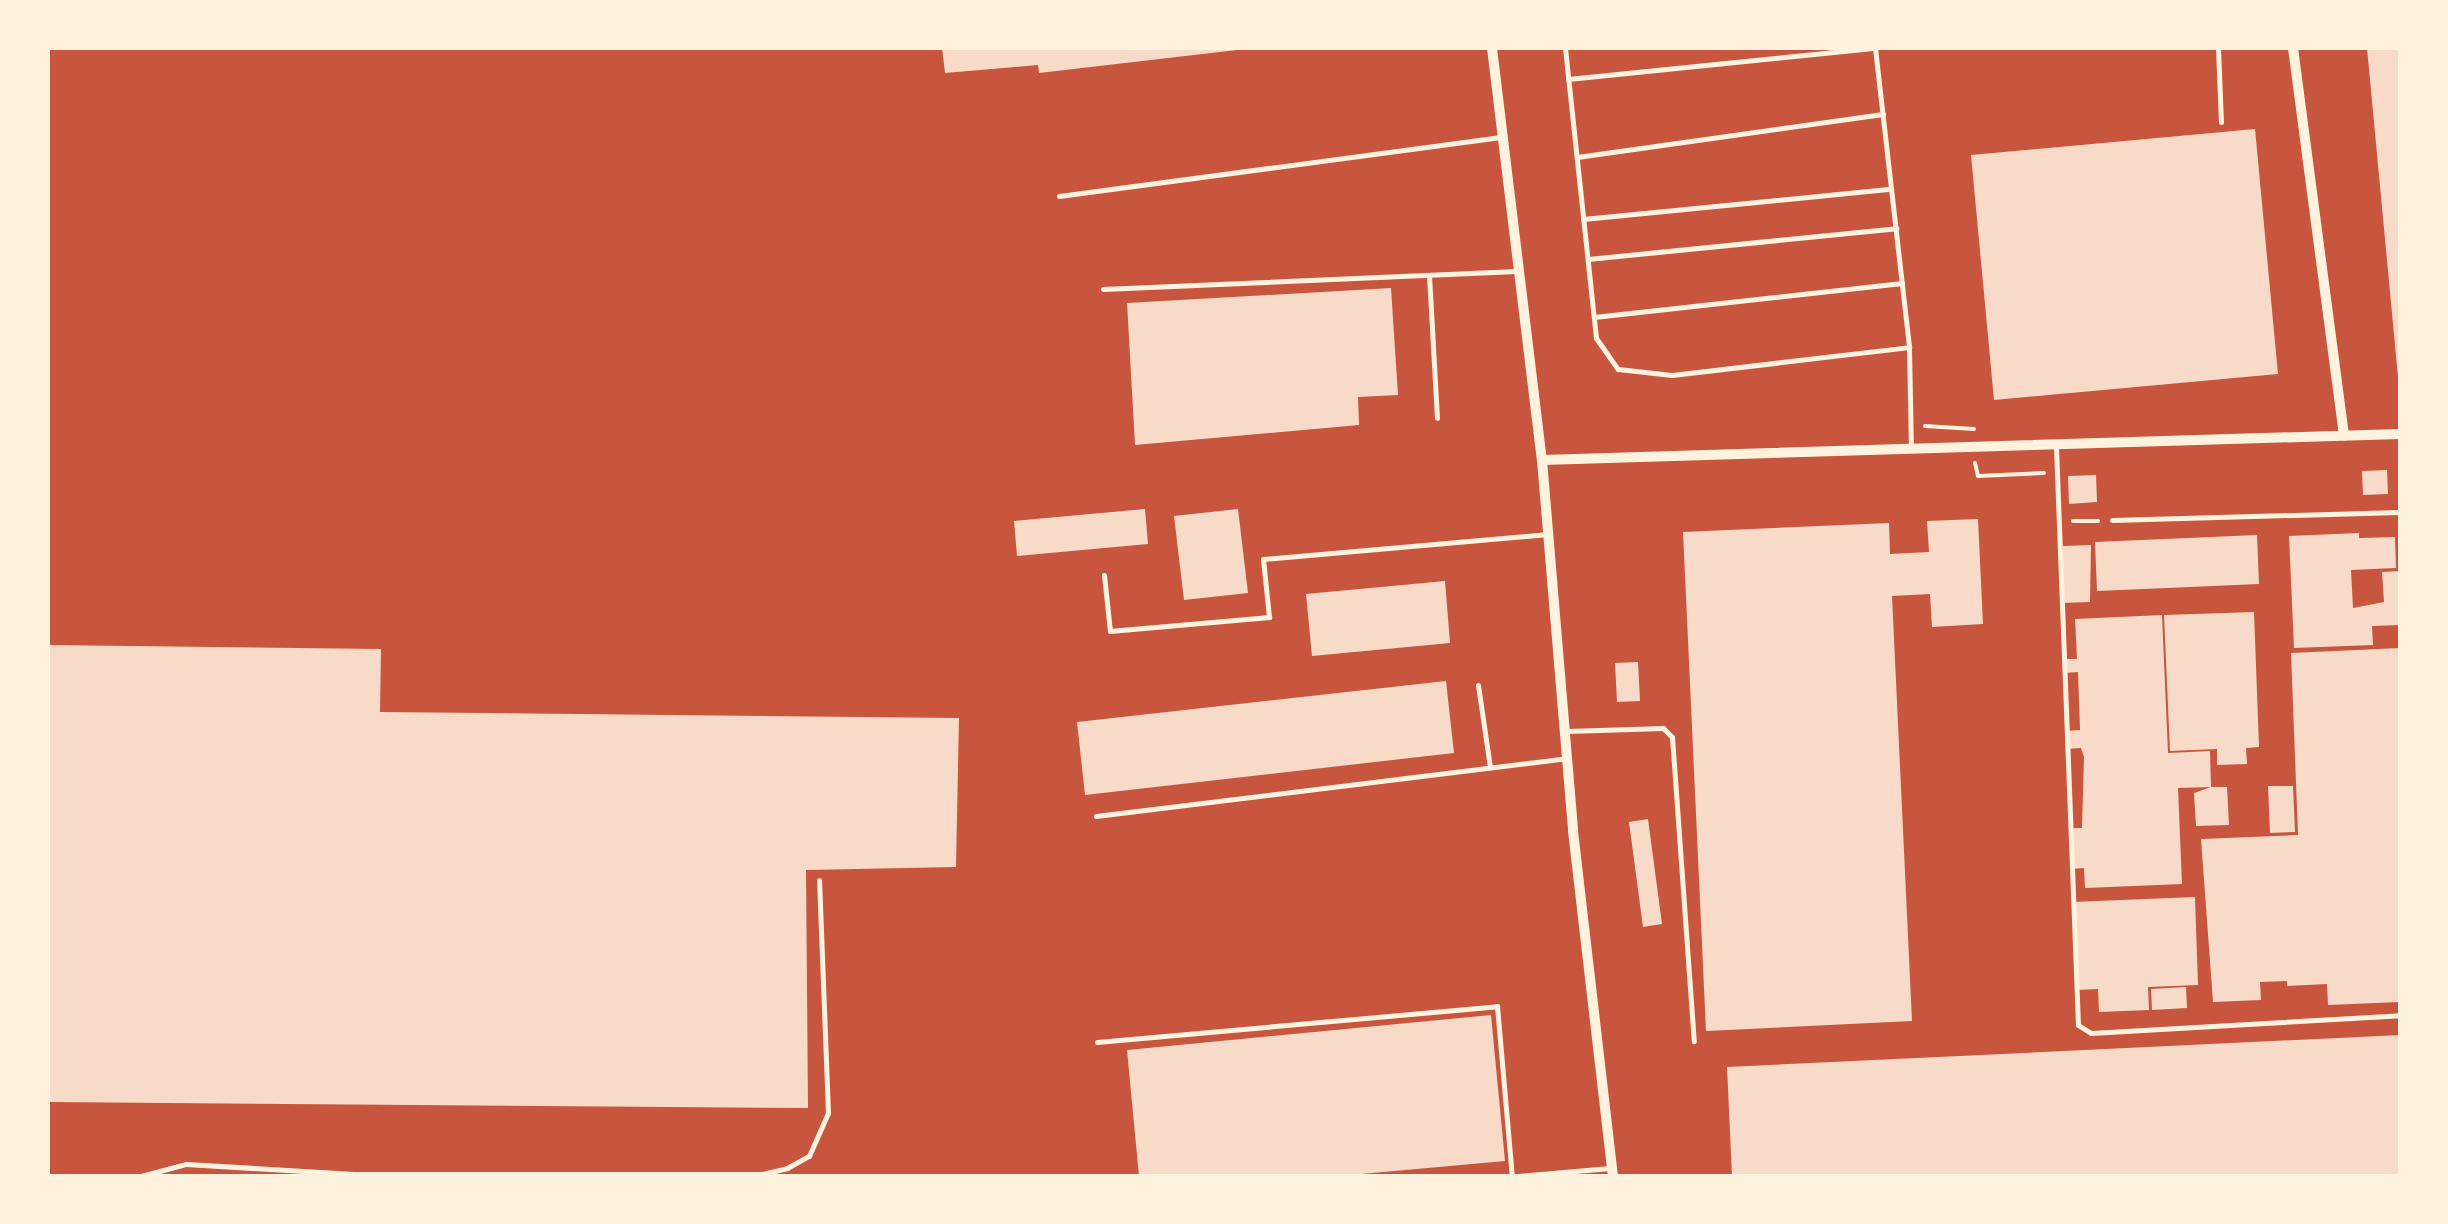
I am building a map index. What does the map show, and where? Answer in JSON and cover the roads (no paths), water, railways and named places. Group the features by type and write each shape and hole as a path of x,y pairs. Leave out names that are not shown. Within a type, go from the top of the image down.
{"street":[{"path":"1492,48 1542,460 1564,731 1613,1172"},
{"path":"2293,48 2344,436"},
{"path":"1542,460 2400,434"}],"lane":[{"path":"1565,48 1594,317 1603,355 1618,369 1642,374 1909,348"},
{"path":"1568,80 1875,48 1909,348 1911,451"},
{"path":"2218,48 2221,122"},
{"path":"1576,157 1882,114"},
{"path":"1059,196 1504,137"},
{"path":"1584,219 1891,189"},
{"path":"1588,259 1896,228"},
{"path":"1102,289 1520,271"},
{"path":"1429,275 1438,418"},
{"path":"1594,317 1902,284"},
{"path":"2056,447 2078,1025 2091,1033 2400,1015"},
{"path":"2112,520 2400,512"},
{"path":"1104,575 1110,631 1269,617 1263,559 1548,534"},
{"path":"1478,686 1490,767"},
{"path":"1564,731 1663,728 1672,737 1694,1040"},
{"path":"1096,816 1567,758"},
{"path":"141,1176 186,1164 354,1174 762,1174 787,1168 809,1156 828,1113 818,880"},
{"path":"1097,1042 1497,1006 1515,1176 1613,1172"}]}
